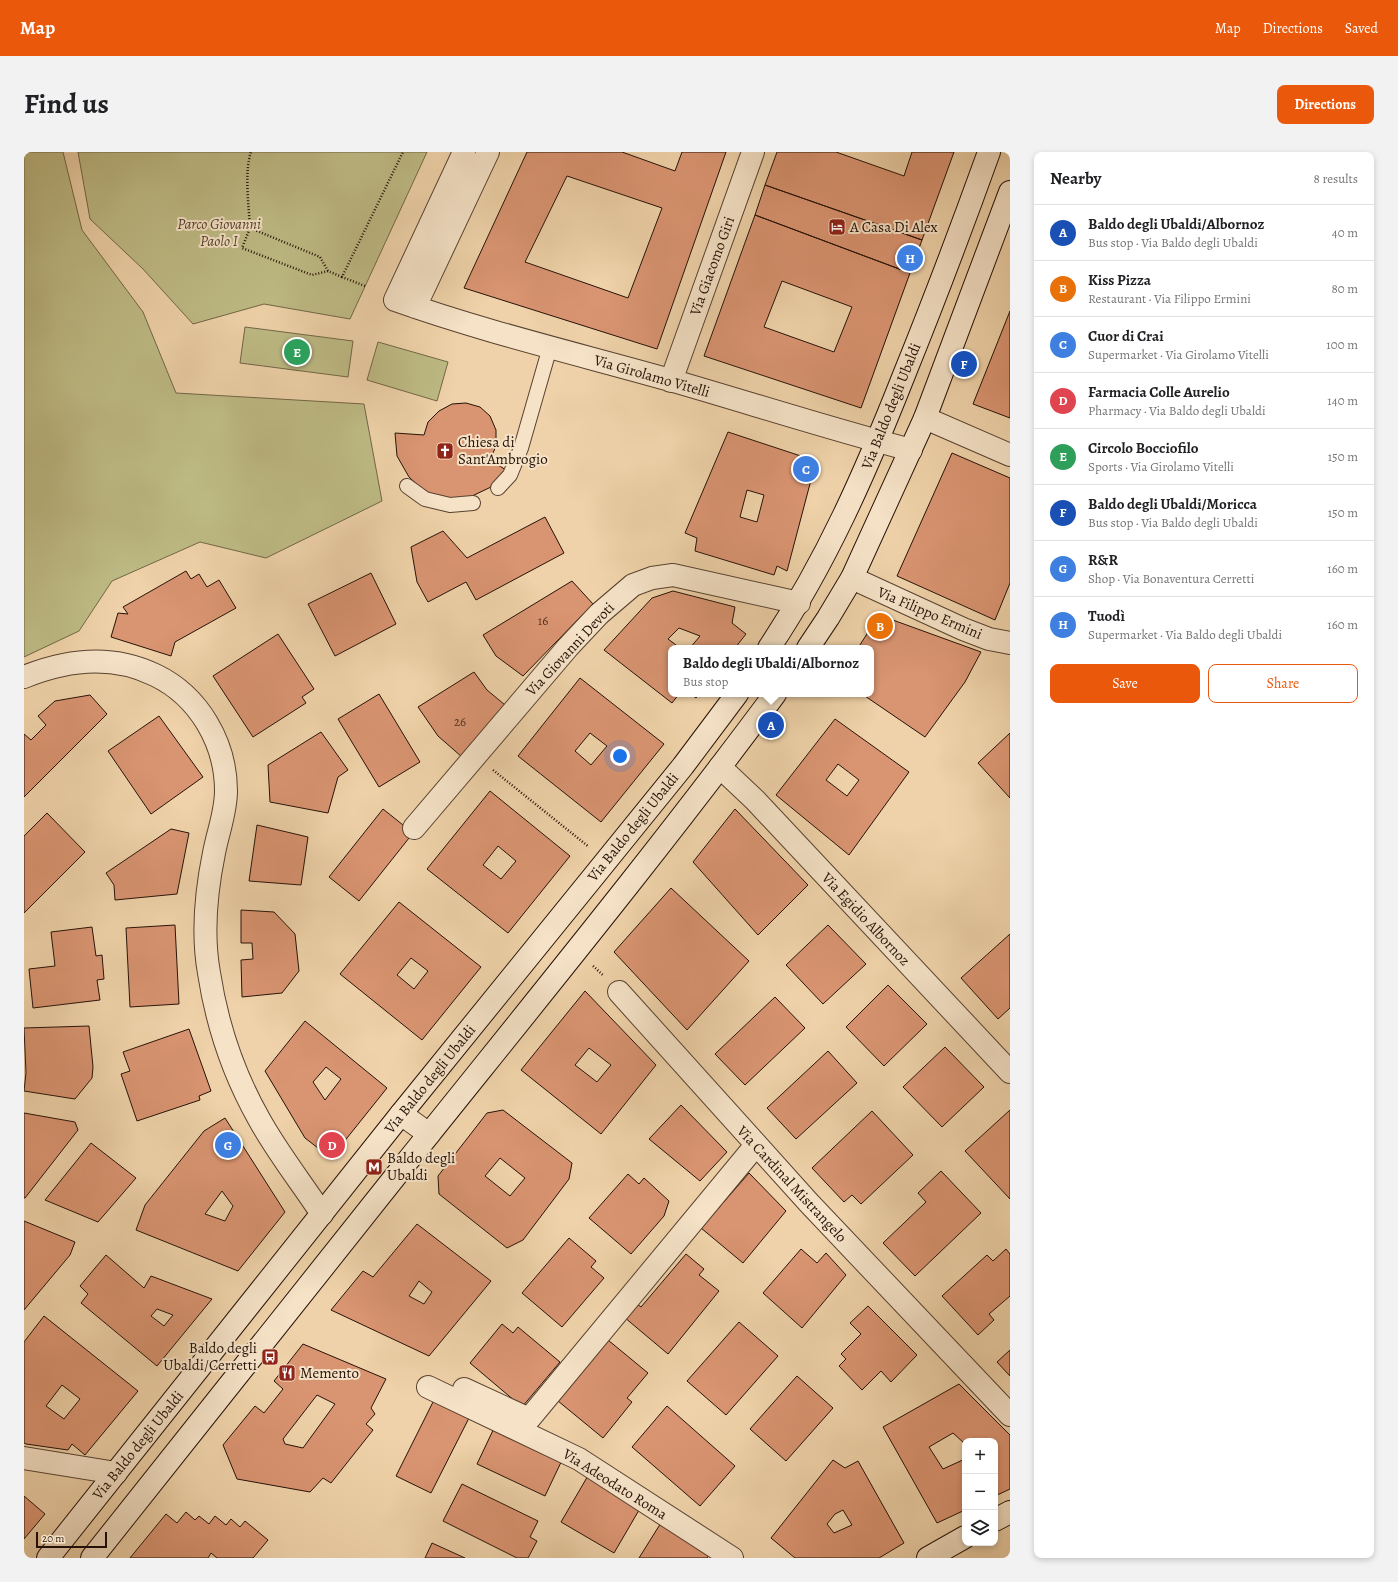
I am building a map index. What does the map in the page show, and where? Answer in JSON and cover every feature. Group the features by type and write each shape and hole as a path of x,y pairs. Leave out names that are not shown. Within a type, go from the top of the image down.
{"street":[{"name":"Via Girolamo Vitelli","path":"464,152 394,300 453,319 911,450"},
{"path":"415,307 488,152"},
{"name":"Via Giacomo Giri","path":"671,381 753,152"},
{"name":"Via Baldo degli Ubaldi","path":"771,645 799,603 841,524 877,441 935,296 989,152"},
{"path":"810,645 852,578 911,450 925,418 1010,192"},
{"path":"925,418 1010,455"},
{"name":"Via Giovanni Devoti","path":"414,828 582,631 624,592 642,580 673,574 799,603"},
{"name":"Via Filippo Ermini","path":"852,578 963,629 989,639 1010,643"},
{"path":"24,677 54,666 71,662 101,660 122,663 146,670 173,684 187,696 205,718 221,756 226,791 225,806 212,868 205,931 205,953 218,1016 232,1062 260,1121 322,1214"},
{"name":"Via Baldo degli Ubaldi","path":"48,1558 401,1114 682,766 734,697"},
{"name":"Via Baldo degli Ubaldi","path":"92,1558 577,950 773,697"},
{"name":"Via Egidio Albornoz","path":"720,767 755,800 1010,1072"},
{"name":"Via Cardinal Mistrangelo","path":"619,992 756,1145 1010,1415"},
{"path":"401,1114 429,1134"},
{"path":"464,1389 529,1419 756,1145"},
{"name":"Via Adeodato Roma","path":"428,1387 579,1459 732,1558"},
{"path":"24,1458 116,1473"},
{"path":"998,1518 1010,1512"},
{"path":"928,1558 962,1538"}],"lane":[{"path":"498,488 510,475 521,448 550,347"},
{"path":"407,486 425,499 450,505 473,503"}],"path":[{"path":"251,152 249,158 248,190 250,228 242,248 312,275 328,271"},
{"path":"342,277 403,152"},
{"path":"250,228 320,257 328,271 365,286"},
{"path":"476,756 606,860"},
{"path":"577,950 619,992"}],"green space":[{"path":"24,152 63,152 82,230 143,312 176,393 364,404 382,501 266,558 200,542 112,581 79,631 24,657"},
{"name":"Parco Giovanni Paolo I","path":"78,152 427,152 350,319 264,304 193,324 143,269 90,219"},
{"path":"245,327 353,341 348,377 240,363"},
{"path":"378,342 448,362 437,401 367,380"}],"building":[{"path":"527,152 622,152 675,171 682,152 726,152 657,349 464,288","holes":["567,176 662,208 628,298 525,262"]},
{"path":"777,152 836,152 904,176 912,152 954,152 922,240 765,185"},
{"name":"A Casa Di Alex","path":"765,185 922,240 910,273 755,215"},
{"path":"755,215 910,273 861,408 704,356","holes":["782,281 852,307 834,352 764,327"]},
{"path":"1010,311 1010,418 973,404"},
{"name":"Chiesa di Sant'Ambrogio","path":"466,403 480,407 490,416 496,430 496,446 490,460 506,470 491,487 470,497 448,500 426,493 409,477 397,456 395,433 424,435 428,422 439,411 452,404"},
{"path":"728,432 816,461 787,571 777,566 774,575 695,551 697,538 685,533","holes":["747,490 764,495 757,522 740,517"]},
{"path":"952,453 1010,478 1010,583 995,620 897,576"},
{"path":"545,517 564,553 476,600 466,582 428,602 417,582 411,547 443,531 467,558"},
{"path":"186,571 191,579 199,574 207,587 219,580 236,608 175,642 171,656 111,637 118,613 128,614 123,607"},
{"path":"371,573 396,624 335,656 308,604"},
{"path":"572,581 593,604 523,676 496,656 483,635"},
{"path":"673,591 735,607 732,623 746,634 737,645 692,645 700,636 679,628 668,639 676,645 668,645 668,697 677,697 672,703 604,650 652,598"},
{"path":"879,615 981,652 965,682 925,737 866,697 874,697 874,645 860,645"},
{"path":"278,634 314,689 302,697 306,703 253,737 213,676"},
{"path":"474,672 487,690 505,705 462,757 438,736 418,707"},
{"path":"580,678 664,744 601,822 518,756","holes":["590,733 607,746 591,765 575,751"]},
{"path":"379,694 420,762 379,787 338,719"},
{"path":"90,695 107,714 24,797 24,734 31,740 46,725 38,716 55,701"},
{"path":"159,716 203,777 151,814 108,751"},
{"path":"835,719 909,772 849,855 776,795","holes":["838,764 859,780 847,796 826,780"]},
{"path":"321,732 348,770 338,777 328,813 270,802 268,765"},
{"path":"1010,733 1010,798 978,763"},
{"path":"490,791 570,856 508,933 427,869","holes":["498,846 516,861 501,879 483,865"]},
{"path":"383,809 413,833 359,901 329,877"},
{"path":"735,809 808,885 758,935 693,862"},
{"path":"47,813 85,852 24,913 24,836"},
{"path":"257,825 308,837 301,885 249,881"},
{"path":"171,829 189,833 177,894 115,900 114,885 106,873"},
{"path":"671,888 749,961 687,1030 614,952"},
{"path":"399,902 481,967 422,1040 340,974","holes":["411,958 428,971 414,989 397,975"]},
{"path":"241,910 274,912 295,934 299,971 282,993 242,997 241,960 253,959 252,943 241,943"},
{"path":"175,925 179,1004 130,1007 126,928"},
{"path":"828,925 866,964 823,1004 786,965"},
{"path":"92,927 96,956 102,955 104,979 97,980 100,1000 33,1008 29,969 55,966 51,932"},
{"path":"1010,934 1010,1008 998,1019 961,978"},
{"path":"888,985 927,1024 884,1066 846,1027"},
{"path":"585,991 656,1065 601,1134 521,1070","holes":["589,1048 611,1065 597,1082 575,1065"]},
{"path":"775,997 805,1028 745,1085 715,1054"},
{"path":"305,1021 387,1088 331,1158 305,1138 265,1071","holes":["326,1067 341,1079 325,1100 313,1082"]},
{"path":"89,1026 93,1067 92,1078 75,1099 24,1091 26,1073 24,1028"},
{"path":"189,1029 211,1091 199,1096 200,1100 137,1121 121,1074 130,1071 123,1052"},
{"path":"945,1047 984,1087 942,1127 903,1087"},
{"path":"828,1051 857,1083 796,1139 767,1108"},
{"path":"681,1105 727,1152 700,1181 649,1139"},
{"path":"503,1110 572,1163 569,1179 523,1240 507,1248 439,1194 438,1176 487,1113","holes":["500,1158 525,1178 510,1196 485,1176"]},
{"path":"1010,1110 1010,1199 965,1151"},
{"path":"872,1111 913,1155 861,1204 852,1195 844,1202 812,1168"},
{"path":"24,1113 75,1122 78,1130 25,1198 24,1198"},
{"path":"225,1118 285,1212 238,1271 136,1230 145,1205 204,1131","holes":["222,1191 233,1206 225,1221 205,1214"]},
{"path":"91,1143 136,1178 98,1222 45,1200"},
{"path":"941,1171 981,1213 915,1276 883,1243 926,1202 918,1193"},
{"path":"749,1173 786,1211 743,1263 701,1228"},
{"path":"628,1174 639,1184 644,1178 669,1201 664,1216 631,1254 589,1218"},
{"path":"24,1221 75,1242 70,1255 24,1310"},
{"path":"417,1224 491,1281 429,1356 331,1310 363,1271 373,1277","holes":["419,1281 432,1292 424,1304 409,1296"]},
{"path":"569,1238 596,1261 591,1267 604,1278 562,1327 522,1293"},
{"path":"801,1249 817,1263 826,1253 846,1275 802,1328 763,1293"},
{"path":"1006,1249 1010,1254 1010,1296 989,1314 994,1320 978,1335 942,1296 987,1255 993,1261"},
{"path":"686,1254 704,1269 699,1275 719,1291 668,1354 624,1317 636,1303 641,1307"},
{"path":"106,1255 144,1288 151,1276 212,1299 157,1366 81,1303 88,1294 80,1286","holes":["157,1309 173,1315 164,1326 151,1316"]},
{"path":"868,1306 917,1355 891,1382 881,1371 862,1390 839,1366 846,1359 841,1354 861,1334 850,1323"},
{"path":"44,1316 138,1391 85,1455 72,1444 68,1450 24,1443 24,1342","holes":["62,1385 80,1399 64,1419 46,1406"]},
{"path":"739,1322 778,1356 726,1415 687,1381"},
{"path":"502,1324 513,1333 518,1327 560,1362 522,1407 470,1363"},
{"path":"608,1340 648,1373 627,1398 632,1402 603,1438 558,1401"},
{"path":"303,1344 386,1379 371,1408 375,1414 366,1424 373,1430 331,1483 323,1478 310,1492 237,1479 223,1445 255,1406 264,1413 283,1389 274,1381","holes":["317,1395 335,1404 303,1448 285,1444 283,1439"]},
{"path":"1010,1350 1010,1376 997,1362"},
{"path":"797,1376 833,1408 786,1461 750,1429"},
{"path":"959,1384 1010,1435 1010,1489 998,1495 998,1438 962,1438 962,1441 953,1433 929,1447 943,1469 962,1460 962,1511 937,1523 883,1427"},
{"path":"434,1400 469,1418 431,1493 396,1476"},
{"path":"667,1406 735,1466 700,1506 632,1447"},
{"path":"496,1424 564,1456 545,1496 477,1464"},
{"path":"833,1460 845,1468 858,1461 904,1543 879,1558 795,1558 771,1538","holes":["843,1510 852,1525 834,1533 827,1524 835,1514"]},
{"path":"589,1474 642,1505 614,1553 561,1522"},
{"path":"462,1484 538,1521 530,1537 537,1541 528,1558 517,1558 443,1521"},
{"path":"24,1496 45,1514 24,1539"},
{"path":"186,1512 195,1520 199,1516 209,1524 215,1516 226,1525 231,1519 240,1527 245,1521 268,1540 253,1558 217,1558 211,1553 208,1558 130,1558 166,1514 177,1523"},
{"path":"664,1518 713,1549 707,1558 639,1558"},
{"path":"432,1543 465,1558 425,1558"}],"place":[{"name":"A Casa Di Alex","path":"837,227"},
{"name":"Tuodì","path":"910,258"},
{"name":"Circolo Bocciofilo","path":"297,352"},
{"name":"Baldo degli Ubaldi/Moricca","path":"964,364"},
{"name":"Chiesa di Sant'Ambrogio","path":"445,451"},
{"name":"Cuor di Crai","path":"806,469"},
{"name":"Kiss Pizza","path":"880,626"},
{"name":"Baldo degli Ubaldi/Albornoz","path":"771,725"},
{"name":"R&R","path":"228,1145"},
{"name":"Farmacia Colle Aurelio","path":"332,1145"},
{"name":"Baldo degli Ubaldi","path":"374,1167"},
{"name":"Baldo degli Ubaldi/Cerretti","path":"270,1357"},
{"name":"Memento","path":"287,1373"}]}
